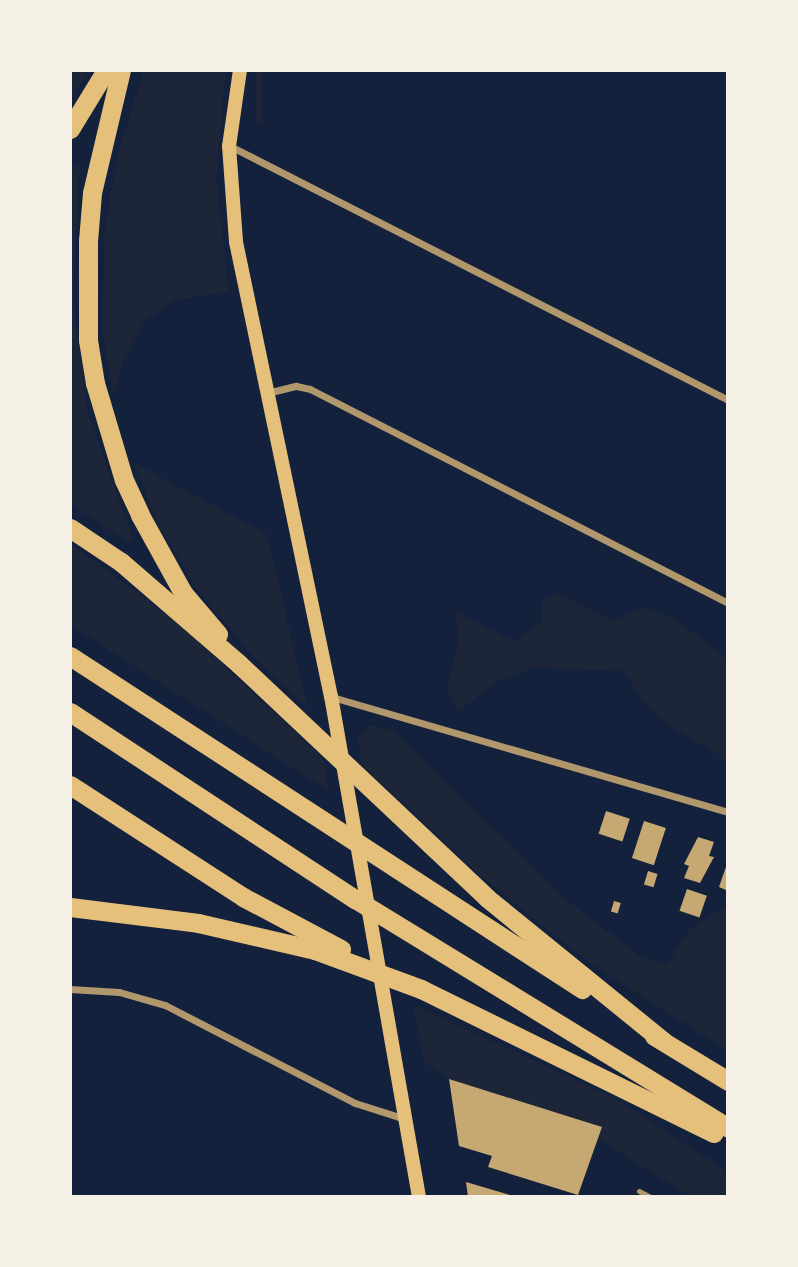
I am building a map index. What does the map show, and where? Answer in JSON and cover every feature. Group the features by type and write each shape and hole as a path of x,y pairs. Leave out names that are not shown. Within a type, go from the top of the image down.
{"highway":[{"path":"70,129 106,70"},
{"path":"121,70 92,193 88,241 86,291 95,383 124,480 140,515 183,593 239,664"},
{"path":"70,528 121,562 239,664 487,898 663,1041"},
{"path":"70,656 728,1081"},
{"path":"70,712 367,906 728,1128"},
{"path":"70,785 90,801 243,897 421,989 728,1140"},
{"path":"70,907 259,934 421,989"}],"main road":[{"path":"240,70 229,146 236,242 331,696 391,1026 402,1118 419,1197"}],"street":[{"path":"229,146 728,400"},
{"path":"267,393 310,388 728,603"},
{"path":"331,696 728,811"},
{"path":"70,989 118,992 166,1005 355,1103 402,1118"}],"lane":[{"path":"639,1191 651,1197"}],"shaded area":[{"path":"70,70 89,70 70,102"},
{"path":"144,70 226,70 216,178 229,292 175,300 145,321 123,363 113,397 103,332 104,233 119,151"},
{"path":"256,70 263,70 263,124 256,124"},
{"path":"76,165 80,166 73,295 88,414 133,538 130,543 70,504 70,171"},
{"path":"134,463 267,534 308,709 253,656 197,589 159,526"},
{"path":"70,543 177,622 323,758 329,791 70,625"},
{"path":"557,593 613,621 640,607 675,619 728,659 728,772 721,756 670,726 645,704 624,671 532,668 497,682 458,711 447,690 459,637 454,610 514,642 542,621 541,601"},
{"path":"370,725 393,730 565,899 641,957 667,965 688,931 728,904 728,1051 591,964 482,877 362,765 358,738"},
{"path":"413,1005 617,1099 728,1172 728,1197 691,1197 598,1139 602,1127 449,1079 424,1062"}],"building":[{"path":"606,811 630,819 622,842 599,834"},
{"path":"644,821 666,828 654,865 632,858"},
{"path":"698,837 714,842 709,856 714,857 700,883 684,878 689,866 684,864"},
{"path":"728,861 728,891 719,887"},
{"path":"648,871 658,874 653,887 644,884"},
{"path":"687,889 707,896 699,918 680,911"},
{"path":"614,901 621,903 618,914 611,912"},
{"path":"449,1079 602,1127 578,1195 488,1167 492,1156 459,1146"},
{"path":"466,1182 513,1196 513,1197 468,1197"}]}
